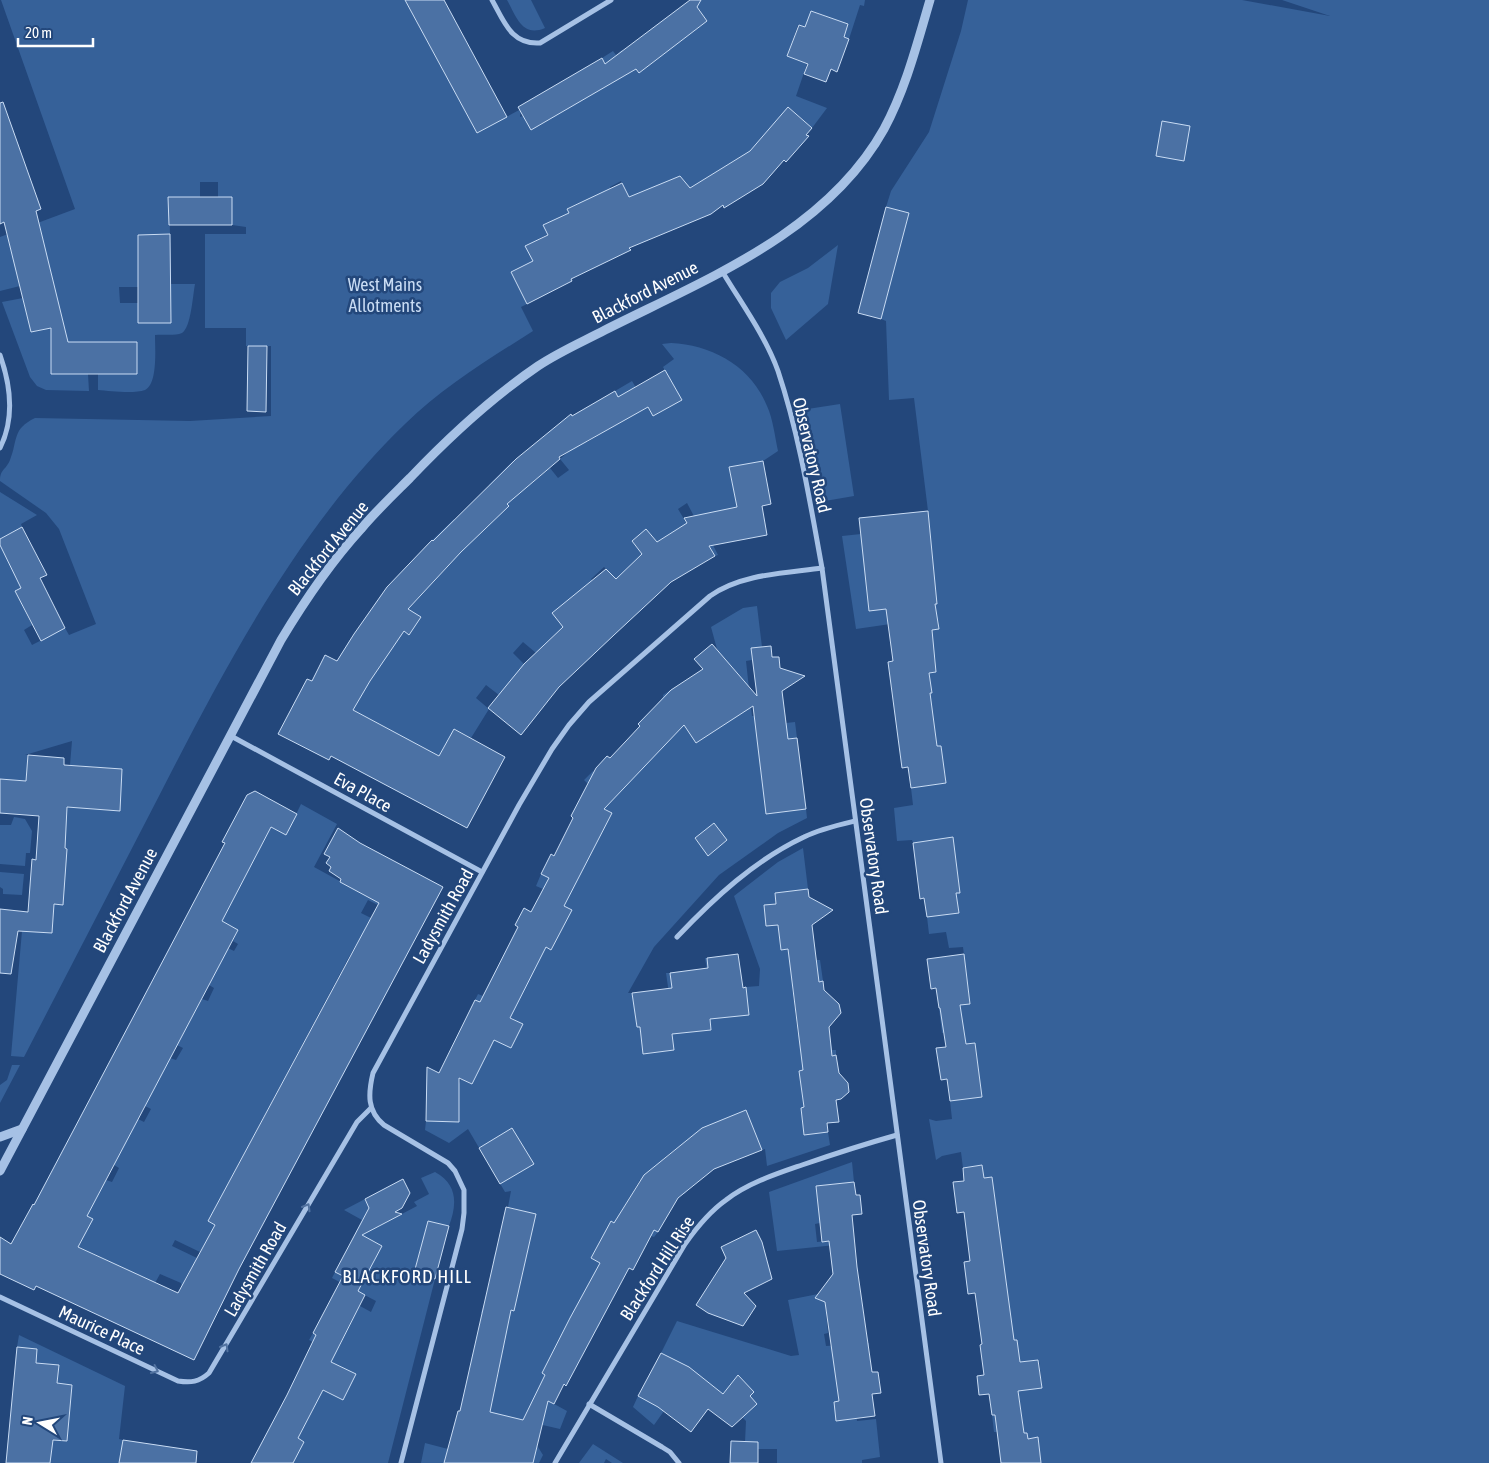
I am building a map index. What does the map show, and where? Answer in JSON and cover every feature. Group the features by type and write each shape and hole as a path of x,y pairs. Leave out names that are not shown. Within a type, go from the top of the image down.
{"street":[{"path":"492,0 514,36 532,44 540,43 611,0"},
{"name":"Blackford Avenue","path":"0,1171 281,640 325,573 362,527 429,458 482,408 508,387 539,365 559,354 722,270 771,242 809,216 846,180 865,158 884,128 906,82 930,0"},
{"name":"Observatory Road","path":"722,270 760,335 777,370 802,464 822,568 940,1463"},
{"path":"0,355 7,375 10,394 8,426 0,448"},
{"name":"Ladysmith Road","path":"194,1382 202,1380 210,1374 357,1122 370,1108 369,1096 373,1073 482,872 552,749 578,714 616,678 710,596 724,588 746,580 822,568"},
{"name":"Eva Place","path":"231,736 482,872"},
{"path":"677,937 725,890 765,860 804,837 833,826 855,821"},
{"path":"370,1108 376,1119 384,1125 448,1162 456,1171 464,1190 462,1229 401,1463"},
{"path":"0,1137 22,1129"},
{"name":"Blackford Hill Rise","path":"555,1463 685,1244 714,1209 742,1189 775,1174 856,1146 897,1135"},
{"name":"Maurice Place","path":"0,1297 178,1381 194,1382"},
{"path":"589,1404 670,1452 679,1463"}],"green space":[{"name":"West Mains Allotments","path":"1,0 405,0 477,133 521,109 520,117 615,80 602,58 613,51 616,55 622,50 639,72 707,21 692,0 865,0 864,6 860,5 849,39 844,37 848,24 812,11 805,27 798,25 787,56 807,64 796,96 827,108 812,128 788,107 762,150 740,157 690,188 634,207 621,181 610,187 616,201 592,229 579,203 567,209 572,221 526,246 533,261 511,272 527,304 521,307 533,331 451,386 405,424 367,464 331,507 298,552 267,599 211,697 24,1057 11,1056 22,931 52,933 54,904 62,905 67,849 65,848 66,807 120,810 122,769 70,765 72,741 25,755 28,755 26,781 0,779 0,545 22,588 15,591 32,625 24,630 32,645 65,628 69,635 96,624 59,529 46,513 0,481 1,474 10,460 19,431 35,418 190,421 271,416 271,346 246,346 246,328 205,328 205,234 246,234 246,227 232,225 232,197 218,197 218,182 200,182 200,197 169,197 170,234 138,235 138,287 119,287 120,303 139,303 139,323 171,323 171,284 195,284 190,318 185,330 179,334 155,335 155,365 152,381 149,386 145,390 135,392 98,390 98,374 137,374 137,342 51,342 51,374 88,374 89,391 46,390 37,386 30,377 2,302 23,298 31,332 63,324 20,286 0,291 0,237 75,209"},
{"path":"507,0 531,0 545,28 531,30 525,28 517,19"},
{"path":"968,0 1242,0 1330,16 1282,0 1489,0 1489,1463 1041,1463 1038,1438 1028,1439 1027,1433 997,1436 997,1432 994,1432 992,1415 1021,1412 1018,1391 1042,1387 1039,1360 1020,1362 1009,1341 972,1242 967,1242 966,1234 999,1230 992,1177 984,1178 982,1165 963,1168 961,1152 942,1156 936,1160 929,1119 936,1121 952,1119 950,1101 982,1097 975,1043 966,1044 964,1030 942,1033 939,1008 970,1004 963,947 949,948 946,932 929,934 927,917 959,913 956,893 960,892 953,838 913,843 912,840 897,841 894,808 913,805 911,788 946,783 945,773 941,774 943,762 941,746 937,746 933,716 896,721 895,716 900,715 898,698 932,693 929,673 936,671 935,656 930,656 927,631 939,629 938,619 925,619 856,629 842,536 861,534 911,606 937,604 914,398 889,400 886,321 881,319 909,213 886,207 891,191 929,132 961,31"},
{"path":"838,245 828,304 786,340 771,308 771,293 780,282 808,268"},
{"path":"671,343 701,348 715,353 740,369 760,392 772,422 778,451 763,461 729,467 740,507 726,542 713,545 718,555 715,556 687,503 678,509 687,524 657,542 646,529 632,541 642,554 616,579 604,567 591,579 602,591 552,613 563,627 536,653 523,642 513,653 525,665 499,695 486,685 476,698 489,709 471,738 455,729 439,756 355,711 343,710 359,699 370,680 337,661 351,638 396,626 409,634 420,618 402,604 419,597 453,561 432,540 454,519 474,539 508,506 489,485 513,461 532,483 550,468 558,478 569,470 560,459 568,452 550,431 561,423 587,442 629,417 615,391 632,381 653,416 681,400 663,367 674,359 662,344"},
{"path":"840,404 854,496 825,501 801,410"},
{"path":"0,492 37,515 21,524 22,527 0,539"},
{"path":"757,606 762,647 751,648 752,660 746,661 752,716 785,713 786,723 795,722 797,738 758,743 767,814 806,809 807,818 778,833 719,875 654,947 628,993 632,993 637,1027 640,1027 644,1054 674,1050 671,1023 673,1022 666,973 670,973 674,1007 677,1006 681,1033 711,1030 708,1003 712,1002 705,958 707,958 711,991 718,1018 746,987 759,986 760,969 734,896 778,862 803,848 808,889 775,893 776,904 764,906 766,926 778,925 781,950 815,946 816,960 820,960 823,981 792,985 798,1035 829,1031 832,1050 836,1050 836,1055 809,1059 811,1069 799,1071 804,1107 801,1108 804,1135 828,1132 830,1145 767,1166 765,1149 762,1150 746,1110 703,1131 673,1151 663,1159 688,1190 684,1194 670,1183 645,1183 640,1180 622,1210 658,1232 654,1237 651,1236 648,1241 611,1222 591,1258 606,1266 576,1310 600,1323 598,1327 570,1318 542,1373 545,1375 536,1394 567,1411 560,1429 521,1420 543,1455 539,1463 421,1463 425,1443 448,1449 496,1414 490,1412 500,1366 471,1360 473,1353 500,1360 509,1320 481,1313 484,1304 514,1311 524,1267 493,1260 495,1253 498,1254 536,1214 508,1207 511,1191 505,1192 468,1129 449,1143 425,1130 426,1121 459,1122 459,1084 461,1079 472,1084 493,1039 511,1048 523,1024 475,1000 478,994 483,996 489,984 519,1000 538,962 508,947 519,933 551,950 571,910 540,894 543,889 536,886 541,874 572,890 612,813 581,796 588,784 584,780 593,771 617,795 679,730 655,707 663,695 670,690 680,707 674,711 696,743 728,722 725,660 717,649 711,627 743,608","holes":["714,823 727,840 708,855 695,839"]},
{"path":"301,804 337,824 314,867 378,902 386,909 368,900 361,913 379,922 370,939 362,935 350,955 208,1221 215,1225 200,1252 175,1240 172,1246 197,1258 184,1281 191,1290 182,1287 181,1283 160,1274 155,1283 71,1243 106,1180 112,1182 119,1168 114,1165 138,1119 144,1122 151,1109 145,1106 170,1058 176,1060 183,1048 177,1045 202,999 208,1001 214,988 209,985 228,948 234,951 238,944 233,941 238,930 222,921 271,827 286,835"},
{"path":"14,817 25,819 32,831 30,853 26,853 25,866 0,864 0,825 11,825"},
{"path":"0,872 24,874 22,895 3,894 3,889 0,887"},
{"path":"12,1065 20,1065 0,1103 0,1085 7,1080"},
{"path":"852,1162 854,1182 817,1186 820,1223 815,1224 817,1242 854,1238 855,1243 777,1251 769,1192"},
{"path":"435,1172 443,1177 452,1189 454,1196 453,1210 449,1226 428,1221 414,1273 435,1279 388,1463 293,1463 304,1442 298,1438 314,1408 320,1389 343,1400 355,1374 308,1351 313,1342 309,1340 313,1333 339,1347 360,1306 371,1312 376,1301 332,1278 335,1272 361,1285 382,1246 356,1232 362,1220 344,1210 365,1199 379,1226 417,1206 414,1202 429,1194 421,1178"},
{"path":"818,1294 820,1300 825,1302 828,1333 824,1334 826,1346 869,1343 869,1348 850,1350 834,1363 839,1401 856,1413 857,1421 876,1419 880,1457 862,1460 862,1463 777,1463 777,1449 758,1449 745,1442 746,1421 742,1417 750,1396 754,1392 738,1375 723,1394 701,1377 664,1411 654,1425 633,1407 638,1396 685,1366 661,1353 677,1321 791,1356 799,1355 788,1300"},
{"path":"19,1335 125,1386 119,1439 123,1440 119,1463 50,1463 53,1440 67,1441 72,1385 57,1383 59,1365 36,1363 17,1347"},
{"path":"593,1444 623,1463 612,1463 606,1459 604,1463 579,1463"}],"building":[{"path":"405,0 444,0 507,117 477,133"},
{"path":"690,0 701,0 697,7 707,21 639,73 636,69 531,130 518,107 602,58 605,64"},
{"path":"811,11 848,24 844,37 849,39 837,72 831,69 826,82 804,74 808,64 787,56 799,25 805,27"},
{"path":"3,102 41,209 36,211 68,342 137,342 137,374 51,374 51,328 31,332 4,222 0,224 0,103"},
{"path":"788,107 812,128 806,135 809,136 763,184 724,208 723,205 711,214 629,248 631,250 571,279 572,281 527,304 511,272 533,261 525,246 548,235 543,225 569,213 567,209 622,183 629,197 680,176 690,188 750,151"},
{"path":"1162,121 1190,126 1184,161 1156,156"},
{"path":"168,197 232,197 232,225 169,225"},
{"path":"886,207 909,213 881,319 858,313"},
{"path":"170,234 171,323 138,323 138,235"},
{"path":"248,346 267,346 266,412 247,411"},
{"path":"665,370 682,400 653,416 648,407 559,457 560,459 507,504 509,506 461,552 408,609 421,617 409,635 404,631 353,710 439,756 454,729 505,757 467,828 331,756 329,760 278,734 307,679 312,681 325,655 337,661 387,587 432,540 516,459 571,414 572,416 615,391 618,397"},
{"path":"763,461 771,504 762,506 767,535 709,546 715,556 671,582 559,687 521,735 488,708 524,664 563,627 552,613 606,569 616,579 642,554 632,541 646,529 657,542 687,523 684,518 737,507 729,467"},
{"path":"928,511 937,604 935,604 939,629 932,630 936,672 929,673 932,693 930,693 937,746 941,746 946,783 911,788 908,767 902,768 888,662 893,661 886,609 869,611 859,518"},
{"path":"22,527 47,575 40,578 65,628 41,641 15,591 21,588 0,545 0,539"},
{"path":"712,644 757,696 751,648 771,646 772,657 779,657 780,668 805,676 782,691 788,739 797,738 806,809 766,814 753,706 696,743 684,725 604,809 612,813 564,906 572,910 551,950 546,947 510,1018 523,1024 511,1048 494,1040 472,1084 459,1078 459,1122 426,1121 427,1067 439,1073 475,1000 480,1002 518,927 515,925 524,908 531,912 549,878 541,874 551,854 554,856 573,818 571,816 596,768 607,756 610,758 640,726 638,724 671,690 703,669 694,659"},
{"path":"28,755 64,758 64,765 122,769 120,811 67,807 65,848 67,849 63,905 54,904 52,933 18,931 11,974 0,973 0,909 28,912 32,859 36,860 39,816 0,813 0,779 26,781"},
{"path":"255,791 297,814 286,835 271,827 222,921 238,930 87,1216 93,1219 78,1247 178,1293 215,1225 208,1221 379,903 340,882 341,879 329,871 331,867 326,863 330,857 324,854 338,828 360,843 443,887 239,1269 194,1360 36,1286 34,1290 0,1274 0,1237 11,1244 34,1205 225,843 222,842 247,795"},
{"path":"714,823 727,840 708,856 695,838"},
{"path":"953,837 960,893 956,893 959,913 927,917 924,898 920,899 913,843"},
{"path":"808,889 809,897 833,910 812,925 819,982 823,981 824,990 839,1004 841,1013 829,1027 832,1056 836,1055 839,1073 848,1083 849,1092 841,1099 836,1100 839,1122 827,1123 828,1132 804,1135 801,1108 804,1107 799,1071 803,1070 788,949 781,950 778,925 766,926 764,905 776,904 775,893"},
{"path":"738,954 743,988 746,987 749,1015 710,1019 711,1030 672,1034 674,1050 643,1054 640,1027 637,1027 632,993 672,988 670,973 708,968 707,958"},
{"path":"964,954 970,1004 960,1005 966,1044 975,1043 982,1097 950,1101 947,1079 941,1080 936,1048 946,1047 936,988 931,989 927,959"},
{"path":"746,1110 762,1150 714,1169 678,1198 658,1232 654,1230 633,1270 629,1268 566,1386 564,1384 554,1404 548,1401 533,1463 444,1463 458,1411 460,1411 506,1207 536,1214 514,1311 511,1310 490,1412 523,1420 545,1375 542,1373 600,1263 591,1258 611,1221 614,1223 644,1175 702,1128"},
{"path":"512,1128 534,1164 500,1184 479,1148"},
{"path":"982,1165 984,1178 992,1177 1014,1340 1017,1340 1020,1362 1038,1360 1042,1388 1018,1391 1024,1433 1027,1433 1028,1439 1038,1437 1041,1463 1001,1463 995,1415 992,1415 989,1394 979,1395 977,1376 984,1375 980,1345 982,1344 975,1293 968,1294 964,1262 970,1261 964,1212 957,1213 953,1182 964,1181 963,1168"},
{"path":"403,1179 410,1193 402,1208 395,1212 402,1214 362,1235 382,1246 358,1291 365,1295 331,1362 356,1374 343,1400 323,1390 298,1438 304,1442 293,1463 251,1463 287,1395 316,1335 313,1333 343,1276 335,1272 369,1208 365,1199"},
{"path":"854,1182 856,1195 860,1195 862,1214 852,1215 857,1267 872,1372 878,1372 881,1393 872,1394 875,1416 836,1421 834,1402 839,1401 825,1302 815,1298 833,1274 829,1241 822,1242 816,1186"},
{"path":"428,1221 449,1226 435,1279 414,1273"},
{"path":"756,1230 762,1242 772,1279 744,1293 756,1306 743,1326 708,1313 696,1305 726,1258 721,1247"},
{"path":"17,1347 37,1349 36,1363 59,1365 57,1383 72,1385 67,1441 53,1440 50,1463 6,1463"},
{"path":"661,1353 689,1367 723,1394 738,1375 754,1392 750,1396 757,1404 732,1427 708,1409 691,1432 658,1407 638,1396"},
{"path":"123,1440 197,1451 196,1463 119,1463"},
{"path":"731,1441 758,1442 758,1463 730,1463"}],"district":[{"name":"BLACKFORD HILL","path":"407,1276"}]}
